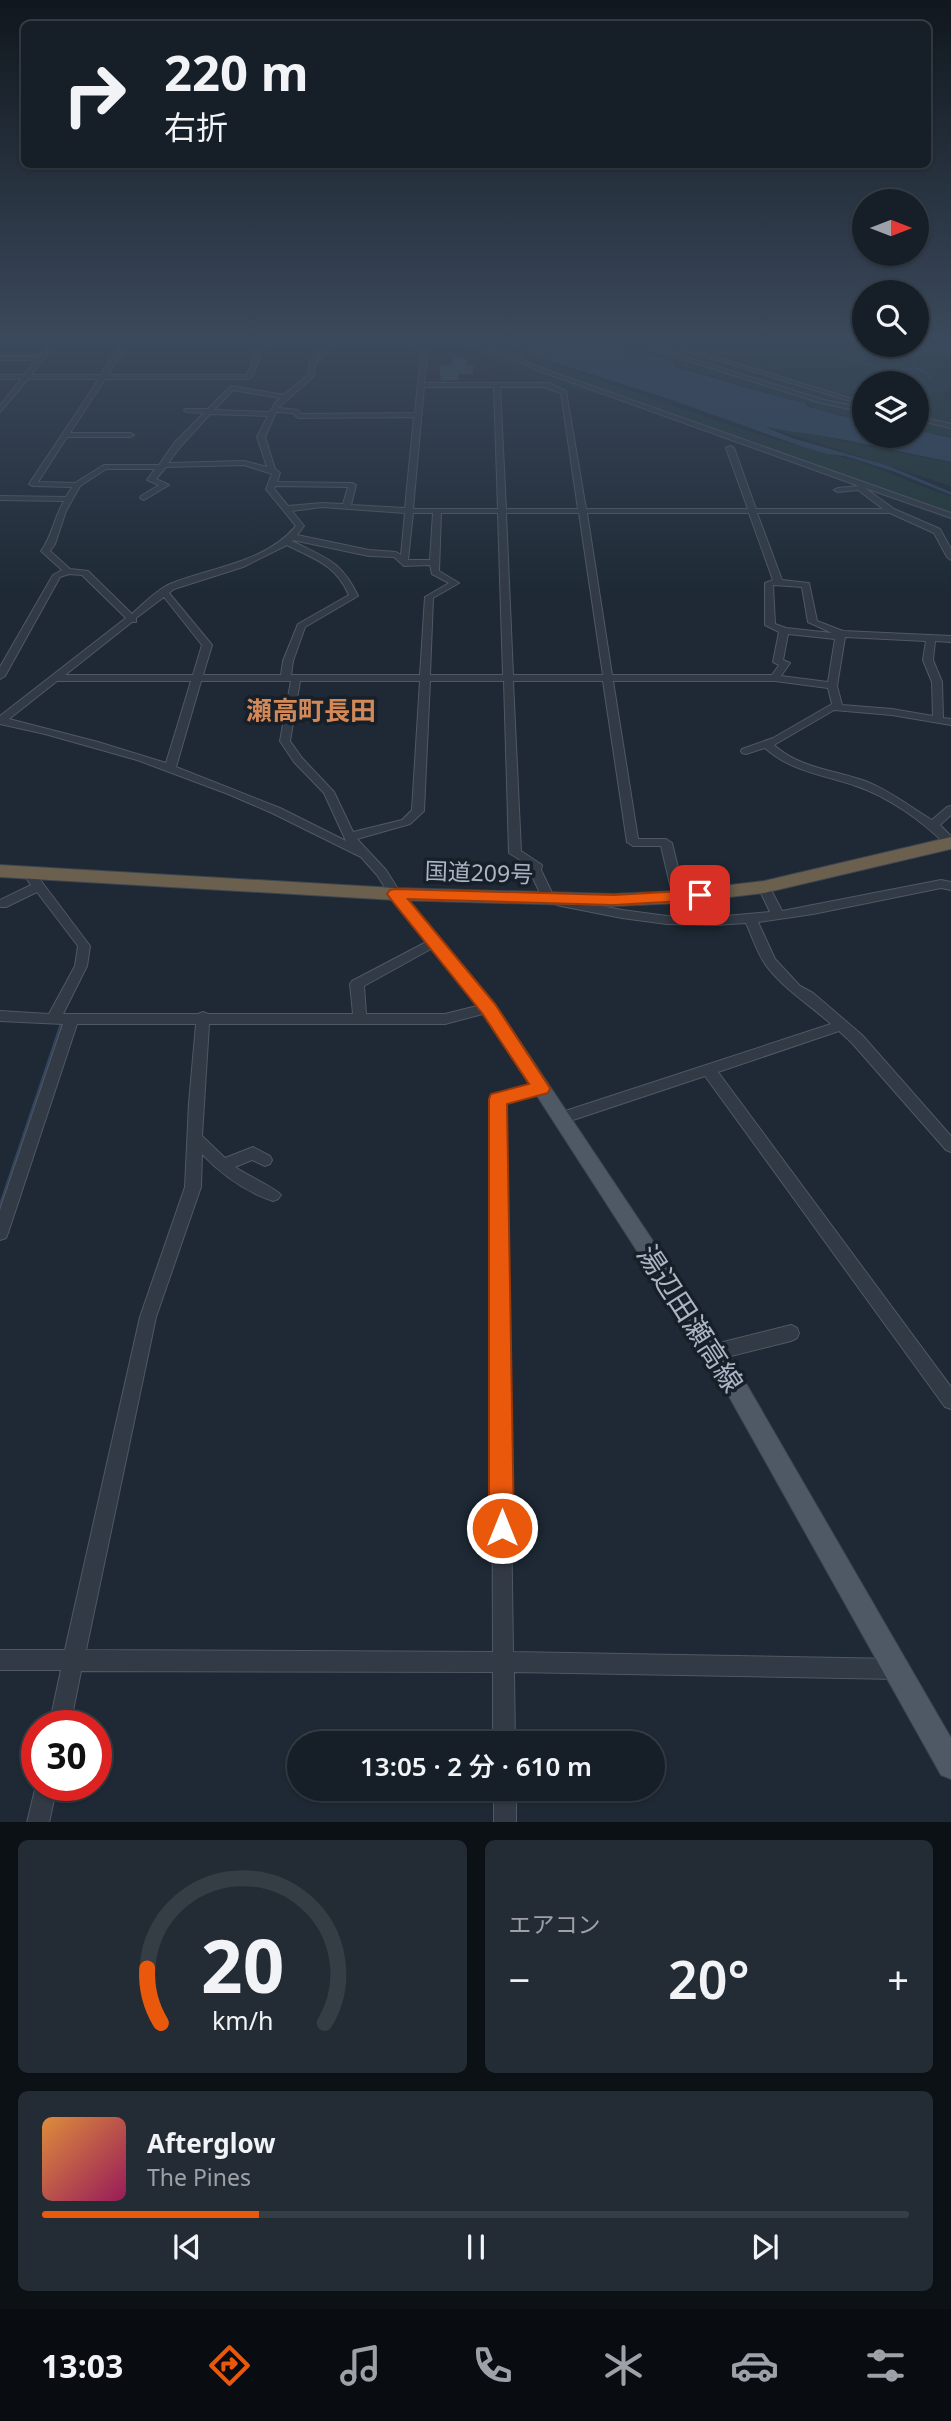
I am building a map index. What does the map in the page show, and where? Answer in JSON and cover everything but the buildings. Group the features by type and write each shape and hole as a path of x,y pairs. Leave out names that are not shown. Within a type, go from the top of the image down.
{"highway":[{"name":"国道209号","path":"0,871 34,879 395,894 546,899 679,897 764,887 951,843"}],"main road":[{"name":"湯辺田瀬高線","path":"395,894 489,1008 715,1352 951,1765"}],"street":[{"path":"73,424 33,484 77,485"},
{"path":"144,498 165,485 151,480 177,444 198,424"},
{"path":"0,721 133,620 171,587 240,565 290,539 300,526 270,489 275,473 261,437 267,424"},
{"path":"404,563 416,424"},
{"path":"499,424 515,853 536,865 535,870 546,899 670,920 750,919 941,884 951,886"},
{"path":"569,424 633,842 666,843 679,897"},
{"path":"691,424 951,516"},
{"path":"66,435 130,436"},
{"path":"730,447 778,582"},
{"path":"68,571 45,551 51,544 58,520 77,485 104,467 244,463 272,470"},
{"path":"272,484 352,485 346,507"},
{"path":"838,490 860,488 891,511 937,531 951,557"},
{"path":"0,498 69,499"},
{"path":"286,509 322,505 410,511 891,511"},
{"path":"349,837 407,822 418,811 429,597 455,583 435,572 437,511"},
{"path":"290,539 396,555 404,563 434,562"},
{"path":"290,539 310,555 333,563 346,577 354,596 301,626 288,661 291,678 285,741 298,760 329,792 349,837 382,873 395,894"},
{"path":"0,676 57,575 68,571 85,573 133,620"},
{"path":"840,635 813,622 806,585 769,583 770,625 784,631 840,635 951,639"},
{"path":"166,594 207,645 170,768"},
{"path":"775,678 785,663 778,662 784,631"},
{"path":"838,709 832,686 840,635"},
{"path":"931,639 928,660 937,682 938,721"},
{"path":"57,678 775,678 832,686"},
{"path":"746,751 767,744 832,707 892,712 951,722"},
{"path":"0,721 81,740 170,768 303,821 362,854"},
{"path":"938,721 950,729 951,735"},
{"path":"767,744 774,752 826,775 863,785 933,825 951,843"},
{"path":"933,825 951,809"},
{"path":"2,904 34,879 85,946 81,966 54,1018"},
{"path":"764,887 778,915"},
{"path":"750,919 770,961 795,989 808,996 842,1025 951,1146"},
{"path":"360,1018 357,984 434,942"},
{"path":"0,1016 445,1019 489,1008"},
{"path":"63,1710 148,1317 194,1187 203,1017"},
{"path":"0,1233 72,1018"},
{"path":"561,1118 842,1025"},
{"path":"708,1069 951,1401"},
{"path":"504,1731 498,1099 541,1088"},
{"path":"195,1138 222,1166 257,1189 273,1195"},
{"path":"222,1166 253,1153 265,1160"},
{"path":"715,1352 791,1333"},
{"path":"0,1660 503,1662 896,1669"},
{"path":"38,1822 43,1801"},
{"path":"505,1801 505,1822"}],"green space":[{"path":"694,424 726,424 872,466 951,496 951,514"},
{"path":"929,424 951,424 951,437 929,432"},
{"path":"771,428 852,443 852,448 877,448 951,463 951,486"}],"water":[{"path":"739,424 852,424 852,441 765,427 792,438 886,465 951,492 951,495 895,472 845,456 827,454"},
{"path":"929,433 951,438 951,462 883,448 929,448"}],"waterway":[{"path":"0,1208 62,1024"}],"district":[{"name":"瀬高町長田","path":"311,710"}],"route":[{"path":"502,1528 498,1099 541,1088 489,1008 395,894 614,900 700,895"}]}
